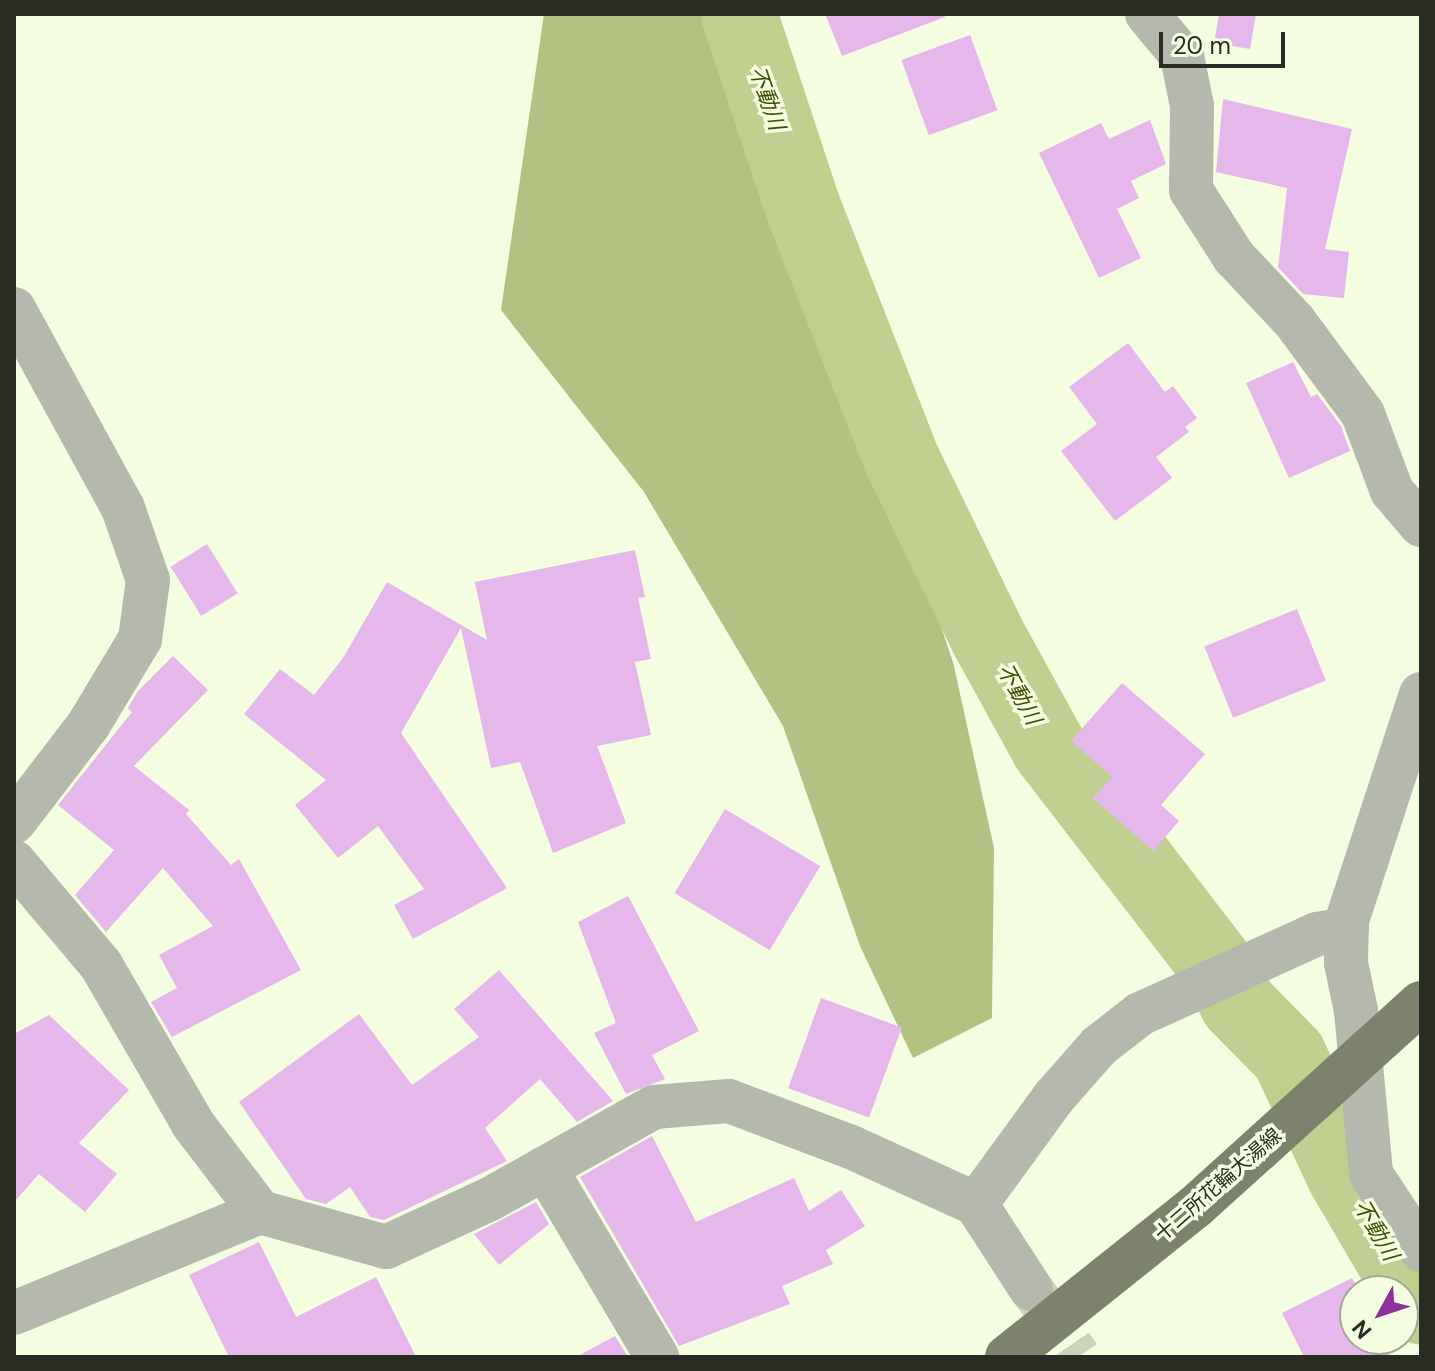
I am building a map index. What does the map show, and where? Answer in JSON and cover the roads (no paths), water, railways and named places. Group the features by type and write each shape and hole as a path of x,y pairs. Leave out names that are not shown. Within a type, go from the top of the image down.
{"main road":[{"name":"十二所花輪大湯線","path":"1007,1357 1219,1186 1421,1003"}],"street":[{"path":"1147,14 1182,56 1192,106 1191,190 1234,257 1295,322 1363,414 1392,491 1421,525"},
{"path":"14,309 123,508 148,580 140,639 89,724 14,822"},
{"path":"1421,694 1347,929 1371,1174 1421,1250"},
{"path":"14,862 101,965 193,1124 260,1212 386,1247 545,1168 654,1107 729,1101 851,1147 976,1204 1031,1289"},
{"path":"976,1204 1054,1097 1099,1046 1140,1014 1317,934 1347,929"},
{"path":"545,1168 657,1357"},
{"path":"14,1313 260,1212"}],"waterway":[{"name":"不動川","path":"739,14 804,210 903,462 988,637 1049,748 1221,971 1237,1003 1289,1056 1345,1176 1421,1306"}],"tunnel":[{"path":"1033,1291 1079,1357"}]}
